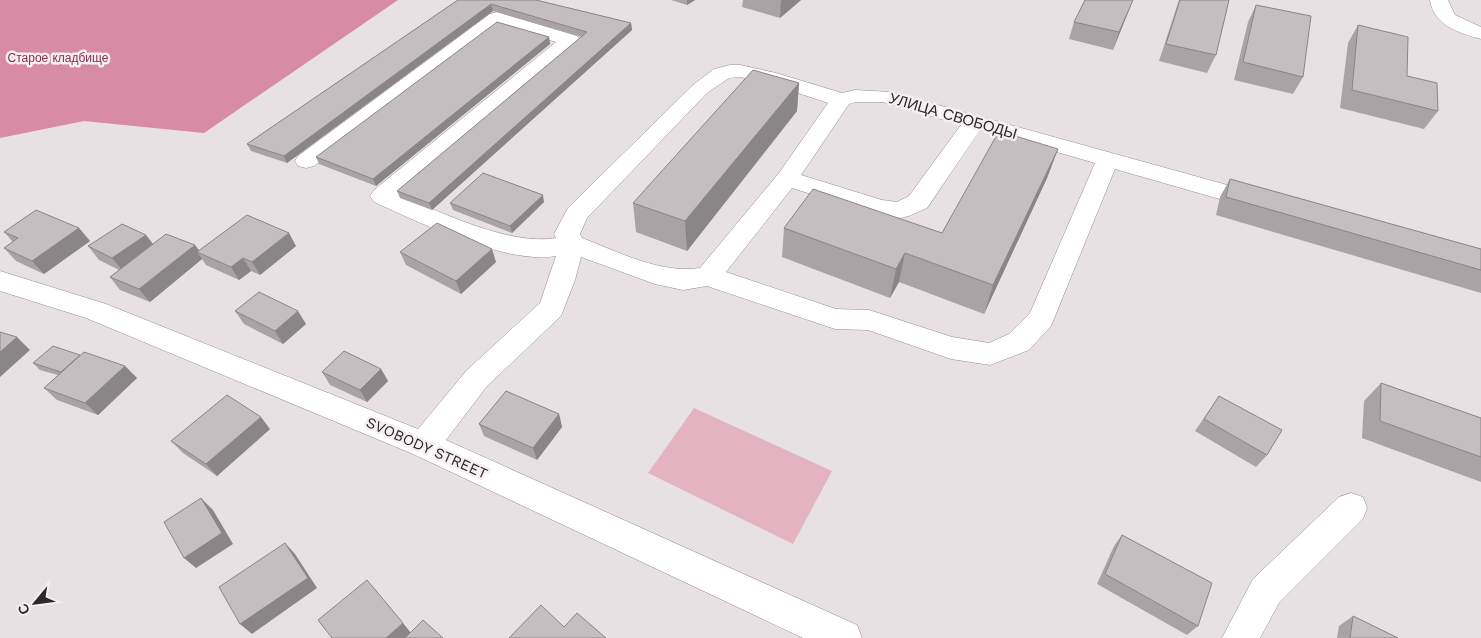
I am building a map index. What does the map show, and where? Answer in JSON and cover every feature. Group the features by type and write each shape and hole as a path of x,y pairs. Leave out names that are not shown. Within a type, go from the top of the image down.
{"street":[{"path":"1439,0 1439,7 1445,17 1460,26 1481,33"},
{"path":"306,161 497,18 570,40 382,196 438,221 505,243 544,249 572,244 655,275 683,280 708,276 835,319 869,320 951,348 990,354 1019,342 1040,319 1108,159"},
{"name":"УЛИЦА СВОБОДЫ","path":"424,445 477,378 551,309 562,280 572,244 568,234 576,214 700,89 717,76 730,71 750,73 841,100 855,96 884,96 1280,208"},
{"path":"708,276 786,178 841,100"},
{"path":"786,178 880,208 900,210 918,202 975,121"},
{"name":"SVOBODY STREET","path":"0,281 96,311 424,445 844,638"},
{"path":"1240,638 1266,591 1350,508"}],"shaded area":[{"path":"694,408 832,471 793,544 648,473"}],"green space":[{"name":"Старое кладбище","path":"0,0 398,0 204,133 84,121 0,138"}],"building":[{"path":"458,0 536,0 631,23 429,203 397,191 587,32 491,4 284,156 247,144"},
{"path":"1085,0 1133,0 1119,32 1074,22"},
{"path":"1180,0 1229,0 1216,55 1166,44"},
{"path":"1256,5 1311,16 1303,77 1243,62"},
{"path":"497,22 549,37 373,179 316,157"},
{"path":"1358,25 1408,37 1407,76 1437,83 1438,111 1352,90"},
{"path":"753,70 799,83 685,221 633,203"},
{"path":"999,131 1058,149 993,285 905,253 896,269 784,228 813,189 942,233"},
{"path":"483,173 543,195 510,226 450,203"},
{"path":"1230,179 1481,249 1481,270 1226,197"},
{"path":"36,210 79,228 32,261 4,248 18,238 4,232"},
{"path":"247,215 289,233 252,262 243,258 231,267 197,252"},
{"path":"437,223 492,249 456,281 400,252"},
{"path":"122,224 146,235 112,258 88,246"},
{"path":"166,234 195,245 139,289 110,277"},
{"path":"259,292 298,311 275,331 235,311"},
{"path":"0,332 17,337 0,352"},
{"path":"53,346 80,355 61,372 33,363"},
{"path":"344,351 381,369 360,390 322,372"},
{"path":"84,352 125,366 85,403 44,388"},
{"path":"1381,383 1481,418 1481,457 1380,421"},
{"path":"506,391 559,414 533,448 479,424"},
{"path":"227,395 261,417 206,464 171,441"},
{"path":"1219,396 1282,430 1267,455 1204,419"},
{"path":"201,498 222,533 184,558 164,522"},
{"path":"1122,535 1212,583 1198,626 1105,574"},
{"path":"285,543 308,578 240,624 219,587"},
{"path":"367,580 403,623 386,638 332,638 318,620"},
{"path":"541,605 564,627 577,613 606,638 509,638"},
{"path":"1353,616 1398,638 1350,638"},
{"path":"423,620 443,638 405,638"}]}
